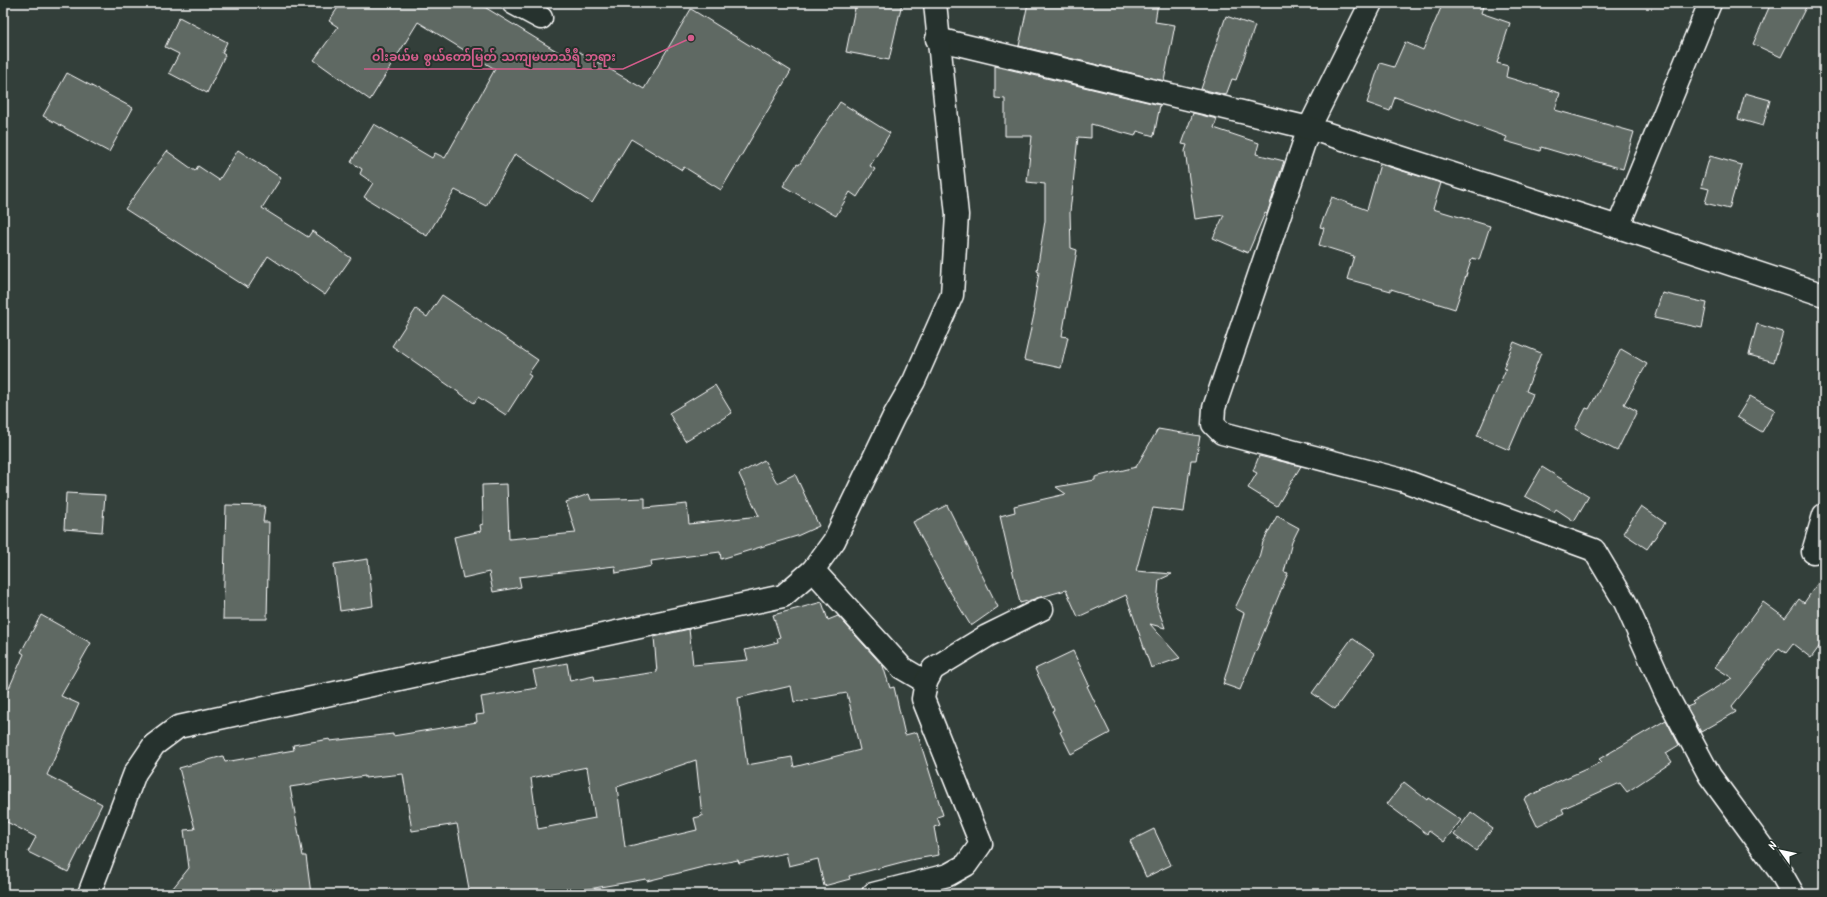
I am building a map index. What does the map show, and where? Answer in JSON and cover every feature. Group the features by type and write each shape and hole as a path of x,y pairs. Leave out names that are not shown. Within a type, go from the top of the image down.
{"street":[{"path":"513,3 541,18"},
{"path":"89,894 135,774 154,745 178,727 782,596 813,570 834,541 894,416 914,381 952,295 958,215 937,39 935,3"},
{"path":"1371,3 1309,128 1214,408 1213,424 1222,434 1402,480 1594,550 1625,602 1665,692 1710,776 1781,873 1792,894"},
{"path":"1618,227 1710,3"},
{"path":"937,39 1309,128 1824,295"},
{"path":"1813,552 1824,515"},
{"path":"813,570 902,668 926,682"},
{"path":"873,894 948,875 966,865 980,844 923,699 926,682 933,669 988,636 1042,609"}],"building":[{"path":"341,3 478,3 568,58 573,48 644,89 691,9 791,71 721,190 684,167 682,170 631,139 592,203 515,154 486,206 455,190 427,236 364,197 373,183 360,174 362,169 351,162 374,124 432,158 435,153 445,158 495,69 418,22 370,100 314,60 338,27 329,21"},
{"path":"856,3 902,3 889,60 846,52"},
{"path":"1028,3 1158,3 1155,22 1175,25 1164,81 1019,46"},
{"path":"1443,3 1484,3 1481,13 1510,23 1497,63 1508,66 1506,77 1560,93 1555,110 1634,132 1623,169 1541,147 1540,151 1505,141 1507,137 1395,97 1390,111 1367,103 1380,63 1394,67 1405,42 1423,50"},
{"path":"1771,3 1808,3 1781,57 1753,44"},
{"path":"1226,16 1255,26 1236,80 1232,79 1226,95 1201,89"},
{"path":"179,17 227,42 222,53 225,55 207,93 169,73 179,54 165,47"},
{"path":"995,66 1160,105 1154,136 1137,131 1135,136 1091,124 1091,138 1078,137 1070,212 1071,248 1077,250 1062,336 1068,337 1061,368 1024,360 1035,310 1033,309 1039,272 1037,271 1045,221 1045,184 1027,182 1032,136 1005,136 1005,99 995,98"},
{"path":"67,73 133,108 109,152 43,116"},
{"path":"1745,93 1770,100 1763,126 1738,119"},
{"path":"840,102 890,133 870,166 875,169 857,197 850,192 836,216 783,186 797,164 799,165"},
{"path":"1193,113 1217,119 1214,128 1259,143 1256,154 1284,161 1267,214 1265,213 1248,253 1213,238 1224,215 1195,219 1185,151 1187,145 1182,144"},
{"path":"238,150 281,178 262,208 308,237 312,231 351,258 325,295 268,256 248,288 125,209 167,151 195,171 198,166 219,180"},
{"path":"1710,156 1742,165 1729,209 1705,203 1709,189 1701,187"},
{"path":"1380,164 1441,183 1433,209 1490,226 1479,260 1472,258 1455,309 1391,289 1391,291 1347,279 1354,256 1319,245 1324,228 1320,227 1332,197 1367,210"},
{"path":"1662,293 1707,303 1702,328 1654,318"},
{"path":"442,295 538,360 528,374 531,376 506,415 478,397 474,403 392,346 416,309 427,317"},
{"path":"1757,324 1783,332 1774,362 1749,355"},
{"path":"1514,342 1541,353 1526,391 1533,394 1509,450 1477,436 1506,369 1503,368"},
{"path":"1621,349 1647,364 1624,404 1637,411 1617,451 1575,429 1586,408 1589,409"},
{"path":"715,385 732,413 685,441 669,413"},
{"path":"1750,396 1775,410 1762,432 1737,417"},
{"path":"1158,429 1200,436 1196,460 1191,460 1184,512 1153,508 1136,571 1172,574 1159,580 1157,606 1165,628 1150,624 1180,658 1151,668 1126,595 1078,617 1066,590 1020,603 1000,516 1015,512 1014,506 1066,494 1056,487 1095,480 1095,477 1136,467"},
{"path":"1259,456 1301,466 1277,506 1248,488 1257,473 1253,471"},
{"path":"764,460 777,483 795,474 819,526 797,536 721,559 720,552 651,561 652,566 616,573 615,566 519,577 521,587 493,592 489,572 463,578 454,537 481,531 480,525 483,524 482,485 507,484 509,539 576,533 566,502 589,494 591,500 645,498 645,508 687,504 689,524 759,516 739,474"},
{"path":"1542,467 1589,496 1574,521 1556,509 1554,512 1525,496"},
{"path":"66,493 105,495 102,532 64,529"},
{"path":"226,505 265,506 263,522 269,522 267,619 223,619"},
{"path":"947,505 998,607 971,626 946,585 913,522"},
{"path":"1641,506 1665,523 1647,549 1623,533"},
{"path":"1277,516 1299,528 1292,542 1284,572 1288,573 1240,690 1223,684 1244,613 1235,608 1258,561 1263,542"},
{"path":"368,559 373,606 340,611 334,564"},
{"path":"1824,574 1824,640 1811,658 1793,644 1786,653 1779,648 1732,706 1736,712 1701,732 1687,707 1694,704 1692,702 1732,678 1715,667 1763,602 1785,618 1799,599 1804,603"},
{"path":"822,602 828,620 838,616 883,666 890,688 894,687 905,735 917,732 943,815 937,817 940,825 934,827 939,855 910,860 849,876 850,879 824,886 818,859 789,866 786,853 739,863 738,860 707,866 647,881 646,879 583,890 584,894 470,894 457,824 412,831 403,774 365,778 365,776 290,787 303,856 306,856 311,894 168,894 189,868 184,830 195,829 179,768 223,756 225,762 294,750 293,745 330,739 330,741 393,734 393,736 477,722 476,715 484,714 481,697 537,688 533,670 567,663 570,681 594,676 595,681 657,672 654,637 689,629 693,665 748,660 745,650 778,642 777,638 780,637 773,615","holes":["791,686 794,702 847,693 860,750 794,767 792,757 747,765 738,698","696,760 702,816 694,818 697,830 625,847 617,787","587,767 595,818 538,829 531,778"]},
{"path":"41,615 91,643 61,696 79,704 47,775 102,804 68,872 28,852 36,837 3,820 3,702 24,654 21,652"},
{"path":"1352,638 1375,654 1335,709 1312,693"},
{"path":"1073,651 1089,685 1087,686 1110,733 1071,754 1060,732 1062,731 1052,711 1054,710 1035,669"},
{"path":"1666,720 1679,745 1666,753 1672,762 1627,792 1620,783 1562,809 1564,813 1537,826 1524,799 1557,782 1602,762 1599,759"},
{"path":"1404,782 1427,800 1428,798 1461,820 1444,842 1429,831 1427,834 1387,804"},
{"path":"1471,812 1493,828 1476,851 1454,835"},
{"path":"1154,829 1171,865 1146,877 1130,841"}],"place":[{"name":"ဝါးခယ်မ စွယ်တော်မြတ် သကျမဟာသီရိ ဘုရား","path":"691,38"}]}
